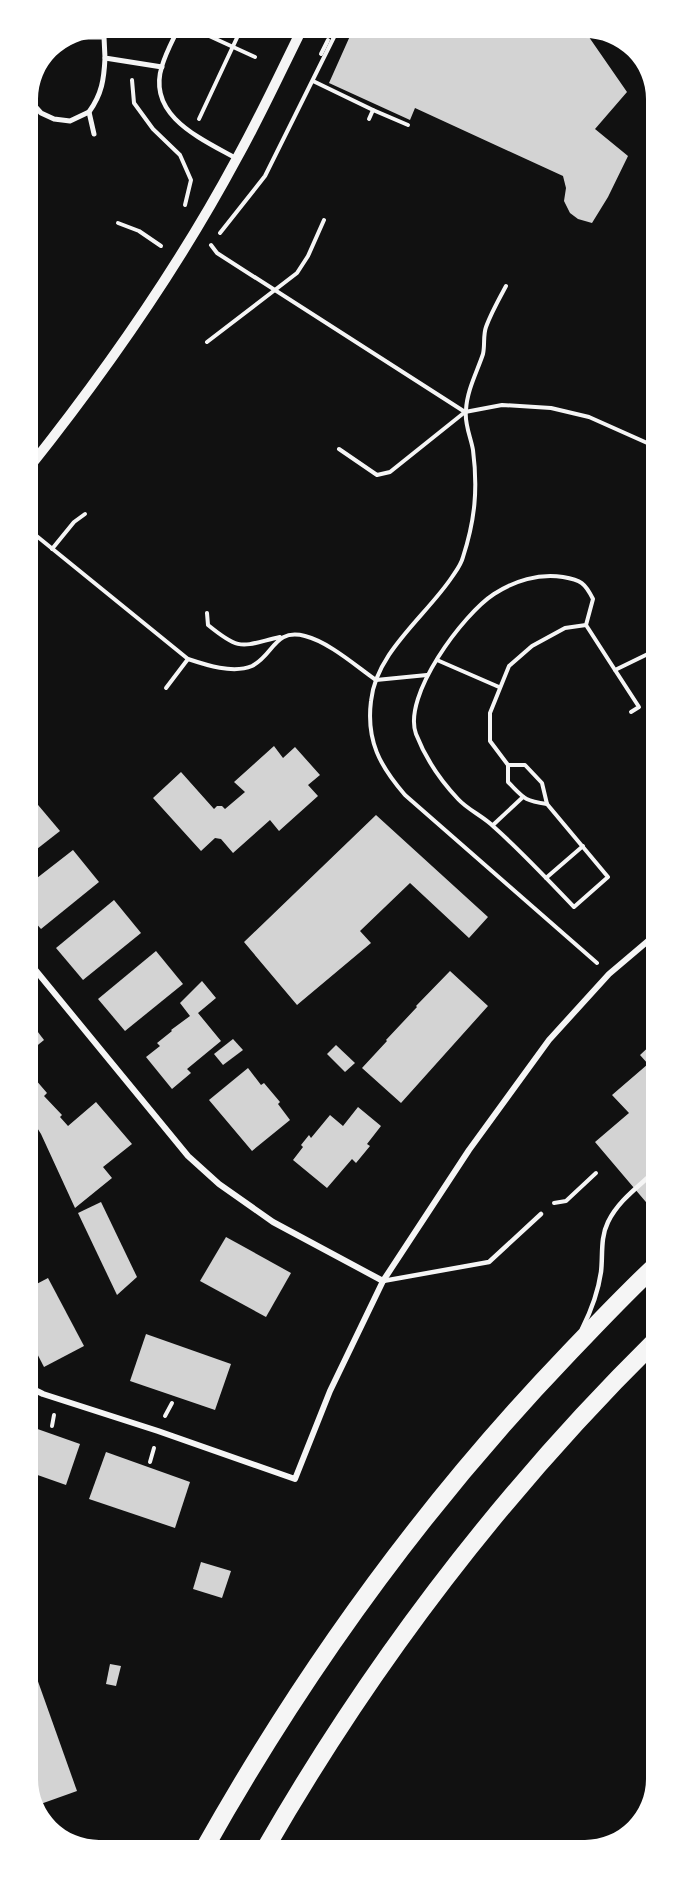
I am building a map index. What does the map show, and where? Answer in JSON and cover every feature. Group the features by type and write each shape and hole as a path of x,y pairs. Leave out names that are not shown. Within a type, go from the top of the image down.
{"highway":[{"path":"210,1839 303,1684 386,1568 442,1497 546,1377 645,1276"},
{"path":"271,1839 328,1744 419,1610 529,1473 645,1351"}],"street":[{"path":"38,110 54,120 70,122 89,112 98,100 104,82 104,38"},
{"path":"38,456 113,356 179,257 237,159 298,38"},
{"path":"105,58 162,66"},
{"path":"89,112 94,134"},
{"path":"38,1392 296,1479 330,1391 383,1281 469,1150 542,1049 609,974 645,943"},
{"path":"38,973 188,1156 219,1184 273,1222 383,1281"}],"lane":[{"path":"174,38 162,66 159,82 165,104 175,121 237,159"},
{"path":"546,1377 573,1343 597,1296 602,1242 607,1224 618,1206 645,1181"},
{"path":"383,1281 489,1262 541,1214"}],"path":[{"path":"214,38 255,57"},
{"path":"199,119 237,38"},
{"path":"334,38 265,176 211,245 217,253 465,412"},
{"path":"321,54 328,40"},
{"path":"314,81 373,110 408,124"},
{"path":"369,119 373,110"},
{"path":"180,155 191,180 181,212"},
{"path":"207,342 297,273 324,220"},
{"path":"118,223 139,231 161,246"},
{"path":"155,255 167,237"},
{"path":"506,286 485,328 483,352 474,375 465,412 476,485 473,526 462,561 441,594 397,643 376,680 371,700 370,724 374,748 388,776 405,795 609,974"},
{"path":"339,449 377,475 390,472 465,412 502,405 551,408 590,417 645,442"},
{"path":"52,549 74,522 85,514"},
{"path":"38,537 188,659 207,665 231,668 250,667 263,658 281,637"},
{"path":"508,765 525,765 542,783 547,804 608,877 574,907 493,825 459,800 434,769 415,733 414,710 428,675 437,660 464,622 492,595 519,580 551,575 576,579 587,587 593,599 586,625 639,707 631,712"},
{"path":"207,613 208,625 229,642 243,646 291,635 304,636 321,642 340,653 376,680 428,675"},
{"path":"547,804 527,801 508,782 508,765 490,741 490,713 509,666 532,646 565,628 586,625"},
{"path":"615,670 645,655"},
{"path":"166,688 188,659"},
{"path":"437,660 499,687"},
{"path":"493,825 523,797"},
{"path":"546,878 583,846"},
{"path":"541,1214 553,1203 566,1202 596,1173"}],"building":[{"path":"349,38 590,38 627,92 595,129 628,156 592,223 578,219 570,213 564,201 566,188 563,176 415,108 410,120 329,83"},
{"path":"274,746 283,758 295,747 320,775 308,785 318,796 279,831 270,820 233,853 221,839 215,838 201,851 153,798 181,772 214,809 222,806 225,809 245,792 234,782"},
{"path":"38,805 60,831 38,848"},
{"path":"376,815 488,917 469,938 410,883 360,931 371,943 297,1005 244,942"},
{"path":"73,850 99,882 41,929 38,926 38,877"},
{"path":"114,900 141,933 83,980 56,948"},
{"path":"156,951 183,984 125,1031 98,999"},
{"path":"450,971 488,1006 401,1103 362,1068"},
{"path":"202,981 216,998 198,1013 221,1041 187,1069 191,1073 172,1089 146,1057 160,1046 157,1043 190,1016 180,1003"},
{"path":"38,1032 44,1040 38,1045"},
{"path":"233,1039 243,1050 223,1065 214,1054"},
{"path":"336,1045 355,1063 345,1072 327,1054"},
{"path":"645,1050 645,1061 640,1055"},
{"path":"645,1067 645,1201 595,1142 629,1113 612,1095"},
{"path":"248,1068 261,1085 264,1083 280,1102 278,1104 290,1120 252,1151 209,1100"},
{"path":"38,1082 47,1093 44,1096 62,1115 60,1117 68,1126 96,1102 132,1144 103,1167 112,1178 75,1208 38,1129"},
{"path":"358,1107 381,1126 367,1144 370,1146 356,1163 352,1159 327,1188 293,1160 309,1135 311,1138 330,1115 343,1126"},
{"path":"101,1202 137,1277 117,1295 78,1213"},
{"path":"226,1237 291,1273 266,1317 200,1281"},
{"path":"48,1278 84,1346 44,1367 38,1355 38,1283"},
{"path":"146,1334 231,1364 215,1410 130,1381"},
{"path":"38,1429 80,1444 66,1485 38,1475"},
{"path":"106,1452 190,1482 175,1528 89,1499"},
{"path":"201,1562 231,1571 222,1598 193,1589"},
{"path":"110,1664 121,1666 116,1686 106,1684"},
{"path":"38,1681 77,1791 43,1803 38,1787"}]}
